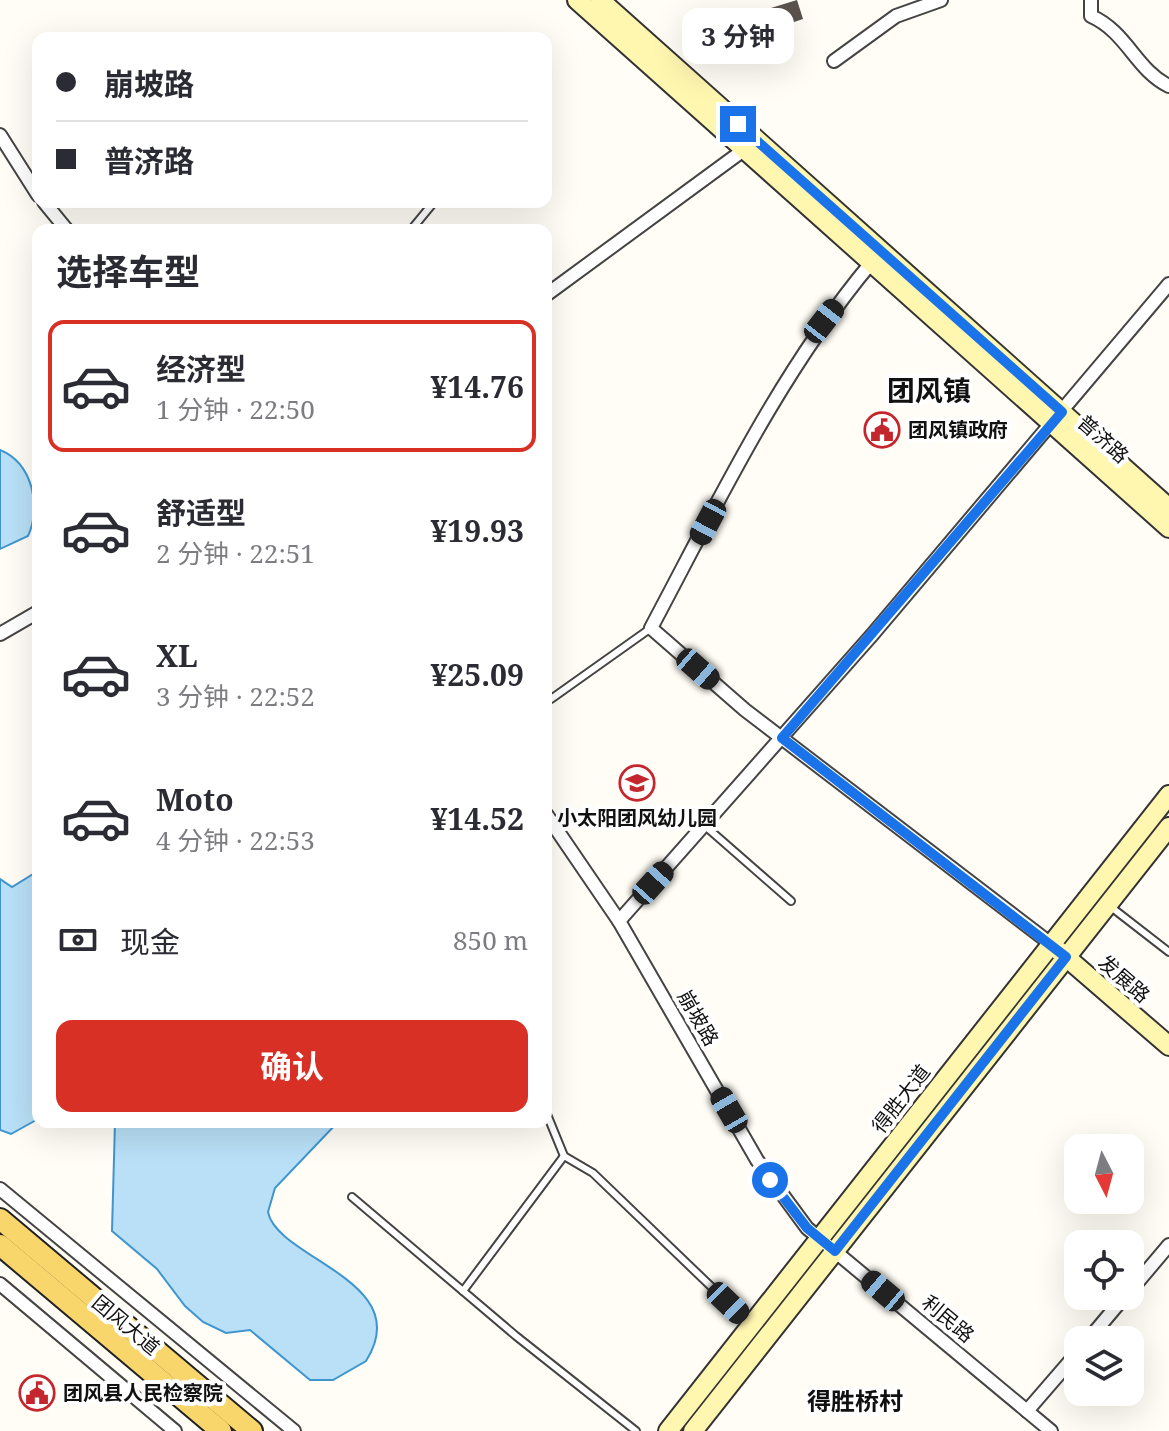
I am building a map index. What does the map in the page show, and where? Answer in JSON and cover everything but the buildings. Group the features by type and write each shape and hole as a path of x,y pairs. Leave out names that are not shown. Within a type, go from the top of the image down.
{"main road":[{"name":"普济路","path":"577,0 871,263 1169,508"},
{"name":"普济路","path":"600,0 1057,418 1169,528"},
{"name":"得胜大道","path":"668,1431 1169,795"},
{"name":"得胜大道","path":"693,1431 1169,827"},
{"name":"发展路","path":"1051,944 1169,1046"},
{"name":"团风大道","path":"0,1219 252,1431"},
{"name":"团风大道","path":"0,1245 221,1431"}],"street":[{"path":"834,61 896,16 941,0"},
{"path":"1091,0 1091,16 1110,25 1151,77 1169,86"},
{"path":"0,135 32,186"},
{"path":"552,291 745,149"},
{"path":"49,208 62,224"},
{"path":"871,263 824,321 750,442 651,628 782,738 1051,944"},
{"path":"619,921 782,738 1169,284"},
{"path":"0,634 32,615"},
{"name":"崩坡路","path":"552,823 619,921 763,1170 799,1219 819,1239"},
{"path":"0,1189 294,1431"},
{"name":"利民路","path":"819,1239 1051,1431"},
{"path":"1144,1274 1169,1245"},
{"path":"0,1284 175,1431"},
{"path":"1100,1326 1113,1310"},
{"path":"1027,1411 1064,1368"}],"lane":[{"path":"416,224 429,208"},
{"path":"552,698 651,628"},
{"path":"704,825 791,901"},
{"path":"1108,904 1169,952"},
{"path":"552,1127 564,1156 604,1183 751,1325"},
{"path":"463,1291 564,1156"},
{"path":"352,1197 636,1431"}],"water":[{"path":"0,450 11,456 27,475 32,491 32,524 28,536 0,549"},
{"path":"32,875 32,1122 11,1134 0,1130 0,879 12,887"},
{"path":"115,1128 332,1128 275,1188 268,1212 277,1229 294,1244 360,1291 373,1311 377,1334 366,1361 333,1380 310,1380 250,1330 226,1333 203,1322 185,1306 157,1269 112,1231"}],"place":[{"name":"团风镇政府","path":"882,430"},
{"name":"小太阳团风幼儿园","path":"637,783"},
{"name":"团风县人民检察院","path":"37,1393"}],"district":[{"name":"团风镇","path":"929,391"},
{"name":"得胜桥村","path":"855,1402"}],"route":[{"path":"738,124 1062,412 782,738 1066,957 835,1251 807,1228 770,1180"}]}
